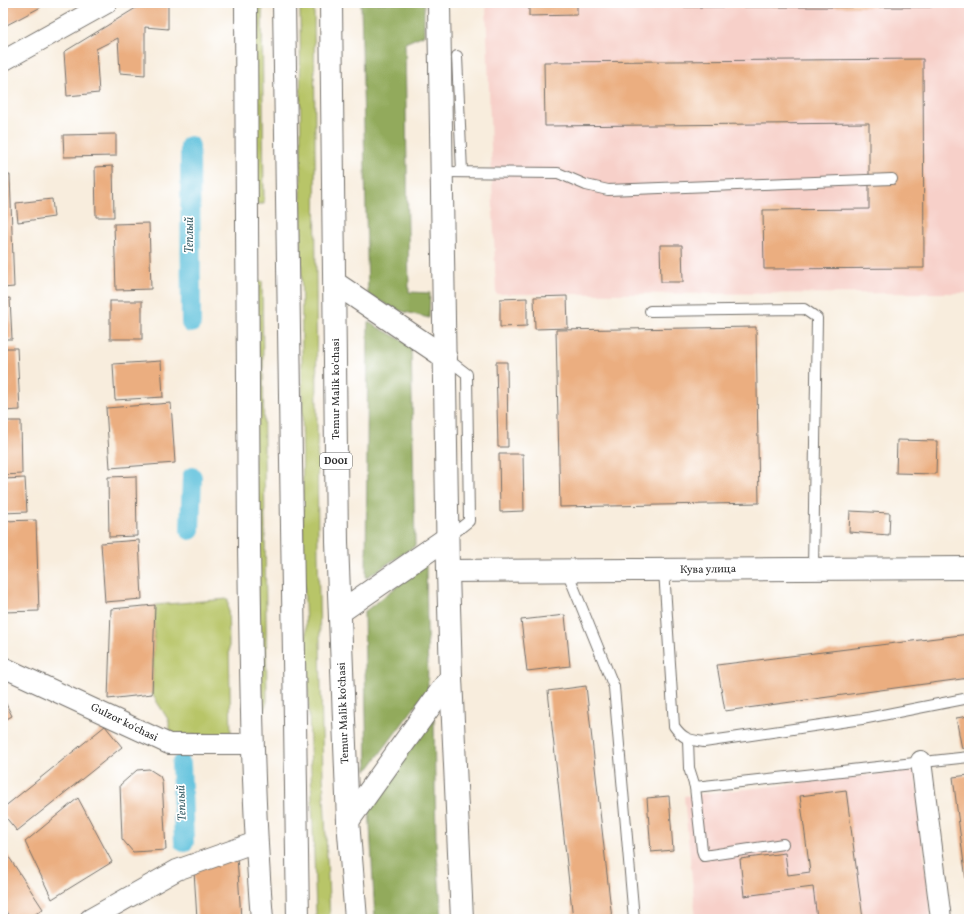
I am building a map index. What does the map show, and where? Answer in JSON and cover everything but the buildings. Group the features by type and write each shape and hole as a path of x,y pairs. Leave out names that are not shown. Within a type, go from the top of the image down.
{"main road":[{"path":"246,3 248,452 252,744 256,842 262,919"},
{"path":"284,3 298,919"},
{"name":"Temur Malik ko'chasi","path":"332,3 337,542 348,821 356,919"},
{"path":"439,3 452,172 446,358 447,538 450,677 462,919"},
{"path":"335,283 446,358"},
{"path":"340,612 447,538"},
{"name":"Кува улица","path":"448,571 969,568"},
{"path":"348,821 450,677"}],"street":[{"path":"3,61 107,3"},
{"name":"Gulzor ko'chasi","path":"3,667 168,744 252,744"},
{"path":"920,761 941,919"},
{"path":"90,919 177,870 256,842"}],"lane":[{"path":"456,56 452,172 558,173 586,185 608,190 892,179"},
{"path":"650,311 804,309 817,318 813,569"},
{"path":"664,570 674,726 680,736 688,740 704,742 854,720 969,698"},
{"path":"567,571 614,687 634,919"},
{"path":"688,740 689,768 695,787 702,850 704,856 784,844"},
{"path":"695,787 969,756"}],"shaded area":[{"path":"486,3 969,3 969,293 496,294"},
{"path":"915,770 931,919 696,919 684,796"}],"green space":[{"path":"254,3 262,3 264,204 253,204"},
{"path":"300,3 314,3 318,553 323,776 330,919 316,919 303,548"},
{"path":"361,3 424,3 424,35 405,43 409,292 430,293 429,318 397,310 368,295"},
{"path":"252,281 262,281 267,702 257,724"},
{"path":"368,322 411,345 415,546 366,578"},
{"path":"426,564 428,689 367,771 364,612"},
{"path":"228,599 231,736 169,734 169,721 152,694 155,605"},
{"path":"434,718 436,842 442,919 375,919 369,806"}],"waterway":[{"name":"Теплый","path":"190,146 191,323"},
{"name":"Теплый","path":"190,530 192,477"},
{"name":"Теплый","path":"181,764 184,842"}]}
